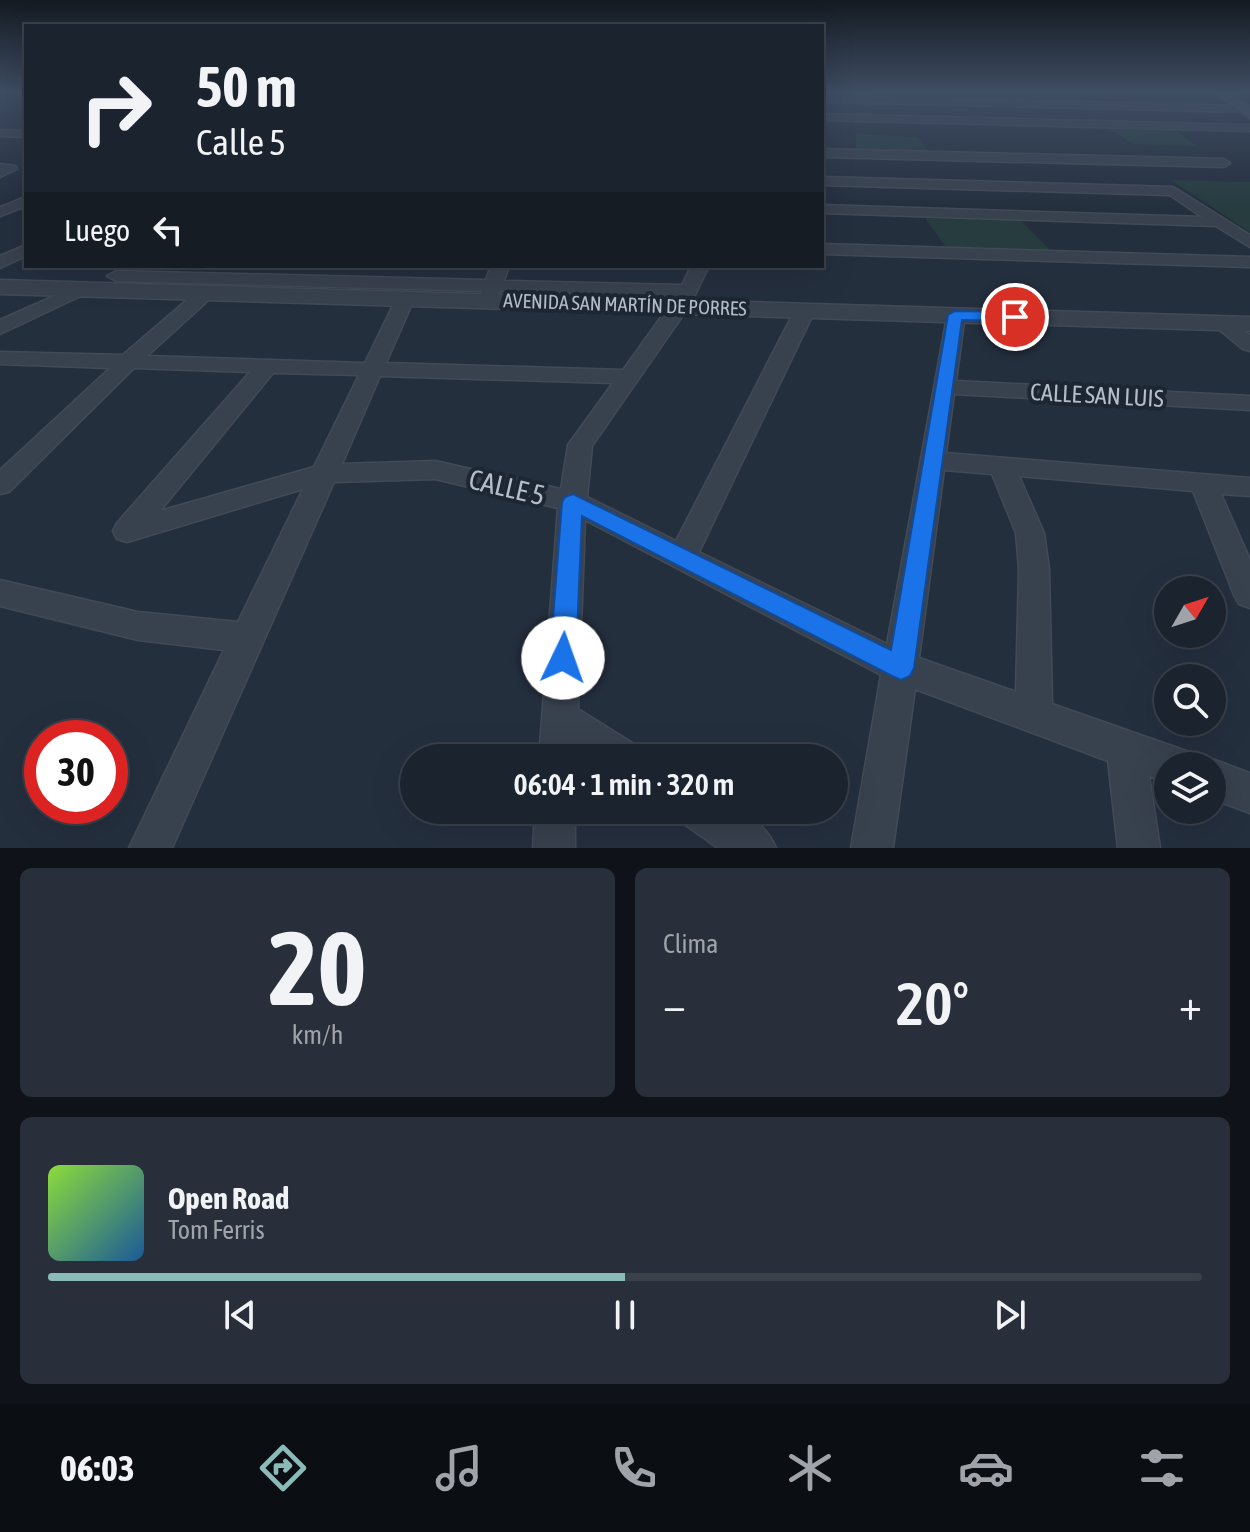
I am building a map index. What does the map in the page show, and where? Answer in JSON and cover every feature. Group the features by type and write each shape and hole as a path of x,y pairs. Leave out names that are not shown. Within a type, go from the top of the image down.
{"street":[{"path":"841,131 849,136 984,157 1224,163 1185,131"},
{"path":"824,152 849,136 880,131"},
{"path":"952,131 984,157"},
{"path":"1028,131 1041,140"},
{"path":"1101,131 1115,139"},
{"path":"0,133 24,134"},
{"path":"1128,146 1154,161"},
{"path":"1053,150 1065,159"},
{"path":"824,181 1173,191 1250,242"},
{"path":"0,212 24,202"},
{"path":"824,209 1220,222"},
{"path":"824,249 1250,262"},
{"path":"0,263 24,251"},
{"path":"0,328 131,268"},
{"path":"116,276 490,293 499,268"},
{"path":"559,744 573,502 580,445 631,377 684,298 699,268"},
{"name":"AVENIDA SAN MARTÍN DE PORRES","path":"0,287 406,297 490,293 684,298 805,310 1250,324"},
{"path":"0,485 128,362 207,292"},
{"path":"150,848 406,297"},
{"path":"682,557 805,310"},
{"path":"872,848 955,315"},
{"path":"1223,323 1250,345"},
{"path":"0,372 9,358 631,377"},
{"name":"CALLE 5","path":"267,366 127,531 325,473 435,470 573,502 901,668 1154,758"},
{"name":"CALLE SAN LUIS","path":"944,387 1250,403"},
{"path":"933,460 1250,487"},
{"path":"1002,466 1030,533 1034,569 1034,716"},
{"path":"1203,484 1250,595"},
{"path":"0,593 138,626 248,638"},
{"path":"560,718 599,744"},
{"path":"1126,748 1139,848"},
{"path":"1226,784 1250,793"},
{"path":"554,848 555,824"},
{"path":"719,824 755,848"}],"green space":[{"path":"1111,131 1176,131 1197,146 1134,144"},
{"path":"856,134 917,137 930,153 856,151"},
{"path":"1171,180 1250,182 1250,232"},
{"path":"925,218 1020,220 1052,252 948,250"}],"route":[{"path":"563,658 568,539 573,502 901,668 955,315 1015,317"}]}
